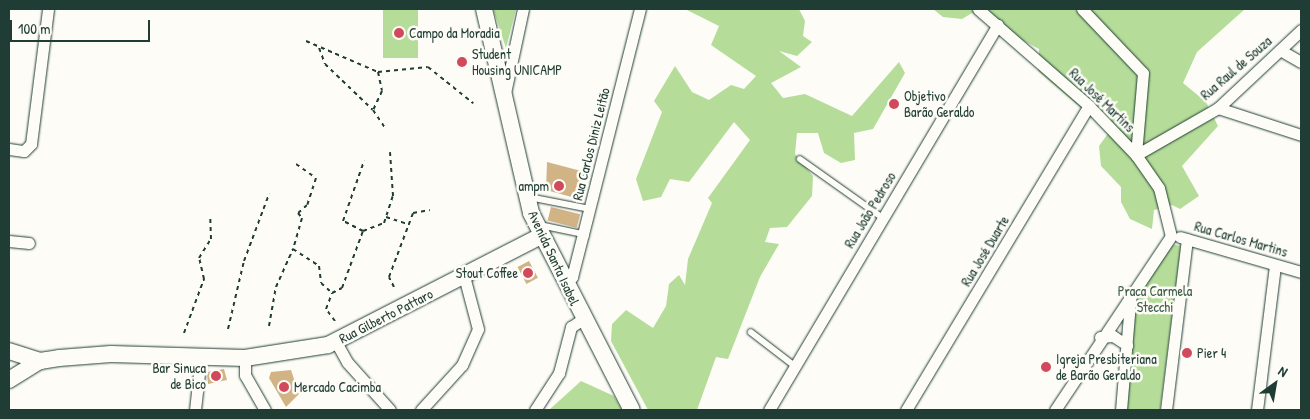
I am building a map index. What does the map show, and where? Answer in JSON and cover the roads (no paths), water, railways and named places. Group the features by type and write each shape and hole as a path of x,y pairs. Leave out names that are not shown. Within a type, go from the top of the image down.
{"main road":[{"name":"Avenida Santa Isabel","path":"484,9 505,93 527,197 538,230 564,285 632,410"},
{"name":"Rua Gilberto Pattaro","path":"40,361 111,354 244,358 336,342 464,276 538,230"},
{"path":"9,351 40,361"},
{"path":"9,380 40,361"}],"street":[{"path":"9,150 30,149 48,9"},
{"path":"505,93 523,9"},
{"name":"Rua Carlos Diniz Leitão","path":"564,285 572,277 584,234 640,9"},
{"name":"Rua José Martins","path":"978,9 1089,106 1136,155 1159,188 1171,236"},
{"path":"1082,9 1143,72 1136,155"},
{"name":"Rua João Pedroso","path":"769,410 998,25"},
{"name":"Rua Raul de Souza","path":"1136,155 1218,108 1301,30"},
{"path":"1280,50 1301,62"},
{"name":"Rua José Duarte","path":"906,410 1089,106"},
{"path":"1218,108 1301,135"},
{"path":"1055,410 1100,337 1171,236"},
{"name":"Rua Carlos Martins","path":"1171,236 1301,272"},
{"path":"1166,410 1187,239"},
{"path":"9,241 29,243"},
{"path":"1257,410 1275,264"},
{"path":"421,410 462,365 478,329 464,276"},
{"path":"1121,410 1132,291"},
{"path":"535,410 559,373 571,327 583,319"},
{"path":"1100,337 1113,336 1127,345"},
{"path":"336,342 347,362 390,410"},
{"path":"195,410 201,356"},
{"path":"244,358 244,375 265,410"}],"lane":[{"path":"800,159 883,218"},
{"path":"527,197 590,209"},
{"path":"538,230 584,234"},
{"path":"752,332 796,366"}],"place":[{"name":"Campo da Moradia","path":"399,33"},
{"name":"Student Housing UNICAMP","path":"462,62"},
{"name":"Objetivo Barão Geraldo","path":"894,104"},
{"name":"ampm","path":"559,186"},
{"name":"Stout Coffee","path":"528,273"},
{"name":"Pier 4","path":"1187,353"},
{"name":"Igreja Presbiteriana de Barão Geraldo","path":"1046,367"},
{"name":"Bar Sinuca de Bico","path":"216,376"},
{"name":"Mercado Cacimba","path":"284,387"}],"park label":[{"name":"Praca Carmela Stecchi","path":"1155,300"}]}
